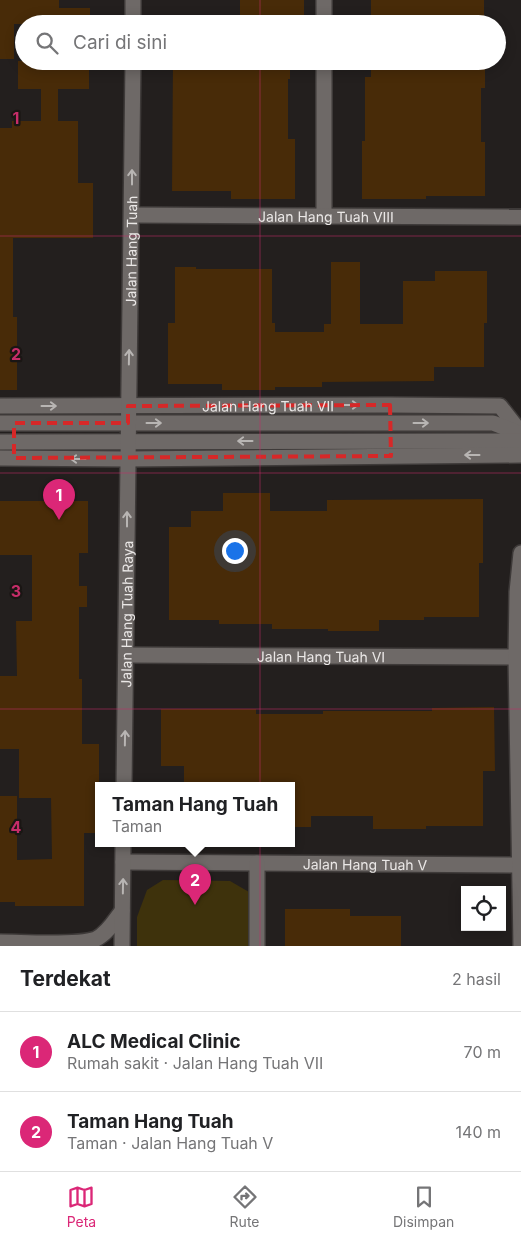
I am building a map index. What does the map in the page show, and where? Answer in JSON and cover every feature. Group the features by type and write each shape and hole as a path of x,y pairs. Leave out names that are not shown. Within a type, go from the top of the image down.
{"street":[{"path":"133,0 133,15"},
{"path":"324,0 324,15"},
{"name":"Jalan Hang Tuah","path":"127,441 133,70"},
{"path":"324,70 324,216"},
{"name":"Jalan Hang Tuah VIII","path":"132,214 521,217"},
{"path":"390,404 390,449"},
{"name":"Jalan Hang Tuah VII","path":"4,406 390,404 500,406 521,434"},
{"path":"270,405 270,457"},
{"path":"4,406 7,423 7,458 305,457 390,449 521,441"},
{"name":"Jalan Hang Tuah VII","path":"7,423 493,423 521,434"},
{"name":"Jalan Hang Tuah Raya","path":"124,782 127,441"},
{"path":"7,442 305,441 390,449 521,455"},
{"path":"305,441 305,457"},
{"path":"521,553 517,592 516,657 521,946"},
{"name":"Jalan Hang Tuah VI","path":"126,655 516,657"},
{"path":"122,946 123,847"},
{"name":"Jalan Hang Tuah V","path":"123,862 519,865"},
{"path":"256,863 257,946"},
{"path":"0,942 79,943 97,938 109,929 122,911"}],"highlighted area":[{"path":"390,405 391,456 14,458 14,423 128,423 128,406"}],"shaded area":[{"path":"163,880 230,881 249,892 248,946 137,946 137,917 147,890"}],"building":[{"path":"0,0 59,0 59,8 90,8 90,15 15,15 14,59 0,59"},
{"path":"240,0 304,0 304,15 240,15"},
{"path":"371,0 484,0 484,15 371,15"},
{"path":"18,70 89,70 89,89 58,89 58,121 78,121 78,183 93,183 93,238 13,238 13,317 17,317 17,390 0,390 0,128 12,128 12,121 41,121 41,89 18,89"},
{"path":"173,70 290,70 290,79 288,79 288,139 295,139 295,199 231,199 231,191 172,191"},
{"path":"371,70 485,70 485,88 481,88 481,142 485,142 485,196 426,196 426,199 362,199 362,141 365,141 365,77 371,77"},
{"path":"331,262 360,262 360,324 403,324 403,281 435,281 435,271 487,271 487,323 484,323 484,367 434,367 434,381 322,382 322,387 275,387 275,390 222,390 222,384 168,384 168,323 175,323 175,267 196,267 196,269 272,269 272,323 275,323 275,332 324,332 324,324 331,324"},
{"path":"223,493 270,493 270,511 327,511 327,500 483,499 483,563 479,563 479,617 424,617 424,620 379,620 379,631 272,629 272,624 219,624 219,620 169,620 169,527 191,527 191,511 223,511"},
{"path":"0,501 88,501 88,553 79,553 79,586 87,586 87,607 79,607 79,679 82,679 82,744 99,744 99,782 95,782 95,833 84,833 84,906 15,906 15,902 0,902 0,796 17,796 17,860 52,859 51,798 19,798 19,749 0,749 0,676 17,676 16,621 32,621 32,555 0,555"},
{"path":"494,707 495,771 483,771 483,826 426,826 426,829 373,829 373,816 311,816 311,827 295,827 295,782 184,782 184,766 161,766 161,709 256,709 256,714 323,714 323,711 432,711 432,708"},
{"path":"285,909 350,909 350,916 401,916 401,946 285,946"}],"place":[{"name":"ALC Medical Clinic","path":"59,520"},
{"name":"Taman Hang Tuah","path":"195,905"}]}
